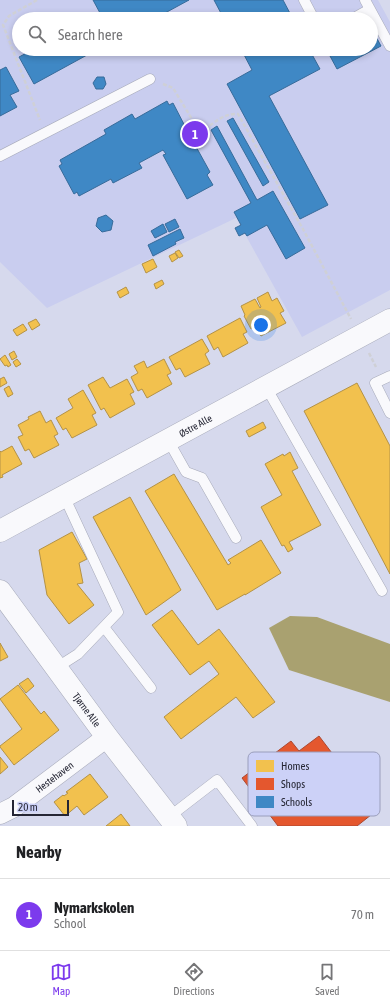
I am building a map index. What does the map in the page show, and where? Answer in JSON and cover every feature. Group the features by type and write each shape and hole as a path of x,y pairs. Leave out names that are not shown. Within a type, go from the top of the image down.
{"street":[{"name":"Østre Alle","path":"0,531 390,320"},
{"name":"Tjørne Alle","path":"0,591 107,737 172,821"},
{"name":"Hestehaven","path":"0,814 14,806 107,737"}],"lane":[{"path":"304,0 310,12"},
{"path":"364,0 372,12"},
{"path":"365,12 370,9"},
{"path":"378,24 390,46"},
{"path":"0,156 150,79"},
{"path":"386,378 375,383 390,413"},
{"path":"266,387 382,591"},
{"path":"168,440 186,472 202,478 236,538"},
{"path":"56,668 78,654 118,612 64,496"},
{"path":"104,627 151,688"},
{"path":"172,821 217,780 252,826"}],"path":[{"path":"16,12 38,0"},
{"path":"12,14 9,16 3,25 12,48"},
{"path":"15,56 45,134"},
{"path":"150,79 173,88 198,129 205,129 224,116 232,113 238,114 304,231 360,336 386,378"}],"shaded area":[{"path":"0,0 378,0 390,22 390,290 302,337 236,218 47,308 0,262"},
{"path":"290,616 317,617 390,644 390,702 289,670 269,628"}],"building: Homes":[{"path":"179,250 183,256 179,258 175,252"},
{"path":"175,253 178,258 172,262 169,256"},
{"path":"153,259 157,267 146,273 142,264"},
{"path":"162,280 164,284 156,289 154,284"},
{"path":"126,287 129,293 120,298 117,292"},
{"path":"268,292 272,301 277,298 284,311 280,313 286,323 261,336 255,327 251,329 244,316 245,315 241,306 255,299 260,308 261,307 257,298"},
{"path":"240,318 247,332 243,334 248,343 223,357 218,347 214,350 207,336"},
{"path":"36,319 40,325 32,330 28,323"},
{"path":"23,324 27,330 17,336 13,330"},
{"path":"202,339 209,351 205,354 210,364 185,377 180,368 176,370 169,357"},
{"path":"14,351 17,357 12,360 9,354"},
{"path":"5,355 11,365 8,367 7,365 5,366 0,359"},
{"path":"17,359 21,364 16,367 13,362"},
{"path":"164,359 171,373 167,375 172,384 147,398 142,389 138,391 131,377 138,373 134,366 144,361 147,368"},
{"path":"4,377 7,383 0,387 0,379"},
{"path":"103,377 110,388 127,379 134,392 130,394 135,404 110,418 104,408 101,410 88,385"},
{"path":"357,383 390,446 390,574 304,411"},
{"path":"9,386 13,394 8,397 4,389"},
{"path":"83,390 96,413 92,415 97,425 72,438 66,428 63,430 56,418 73,408 68,399"},
{"path":"40,411 46,423 51,420 58,434 54,436 59,445 34,458 29,449 25,451 18,437 23,435 18,425 29,419 28,417"},
{"path":"263,422 266,428 249,437 246,431"},
{"path":"12,446 22,464 2,475 3,477 0,478 0,451 1,452"},
{"path":"290,452 298,468 292,471 321,525 289,542 293,549 288,552 284,545 282,546 261,507 282,495 265,464 283,454 284,456"},
{"path":"174,474 228,565 231,563 228,560 261,540 281,573 217,610 145,491"},
{"path":"130,497 181,590 146,615 93,517"},
{"path":"72,532 87,559 79,563 83,583 77,584 94,605 69,624 47,595 39,550"},
{"path":"172,610 198,645 219,629 275,702 253,718 236,697 181,739 164,717 219,674 209,661 190,675 152,625"},
{"path":"0,643 8,657 0,661"},
{"path":"28,678 34,686 26,693 19,684"},
{"path":"18,685 41,714 44,711 59,730 14,765 0,746 22,729 0,699"},
{"path":"0,757 8,767 0,774"},
{"path":"90,774 108,797 84,815 77,806 65,816 54,802 68,793 66,792"},
{"path":"121,814 130,826 106,826"}],"building: Shops":[{"path":"319,736 331,752 276,752 291,741 299,751"},
{"path":"248,773 248,786 242,778"},
{"path":"270,816 370,816 357,826 278,826"}],"building: Schools":[{"path":"93,0 189,0 167,12 99,12"},
{"path":"214,0 283,0 289,12 220,12"},
{"path":"378,40 381,46 378,48"},
{"path":"21,56 85,56 34,84 19,57"},
{"path":"245,56 313,56 320,69 269,96 328,205 300,219 227,84 252,70"},
{"path":"330,56 362,56 337,69"},
{"path":"6,67 19,91 10,95 17,107 0,116 0,70"},
{"path":"97,77 104,77 106,84 103,89 96,89 93,83"},
{"path":"167,101 169,105 173,103 188,132 185,133 187,137 184,139 187,142 189,141 191,145 194,143 210,172 207,175 213,185 187,199 163,155 166,154 163,150 139,163 142,168 113,183 111,179 79,196 77,192 74,194 59,166 62,164 60,160 106,134 104,130 132,114 135,119"},
{"path":"233,118 269,182 263,186 227,121"},
{"path":"217,126 257,200 273,191 305,248 286,259 267,225 247,236 245,233 239,236 235,228 241,225 234,212 251,203 211,130"},
{"path":"106,215 113,221 111,230 102,232 96,226 98,218"},
{"path":"175,219 179,227 169,232 165,224"},
{"path":"163,224 167,232 155,238 151,231"},
{"path":"180,229 184,238 153,256 148,245"}],"place":[{"name":"Nymarkskolen","path":"195,134"}]}
